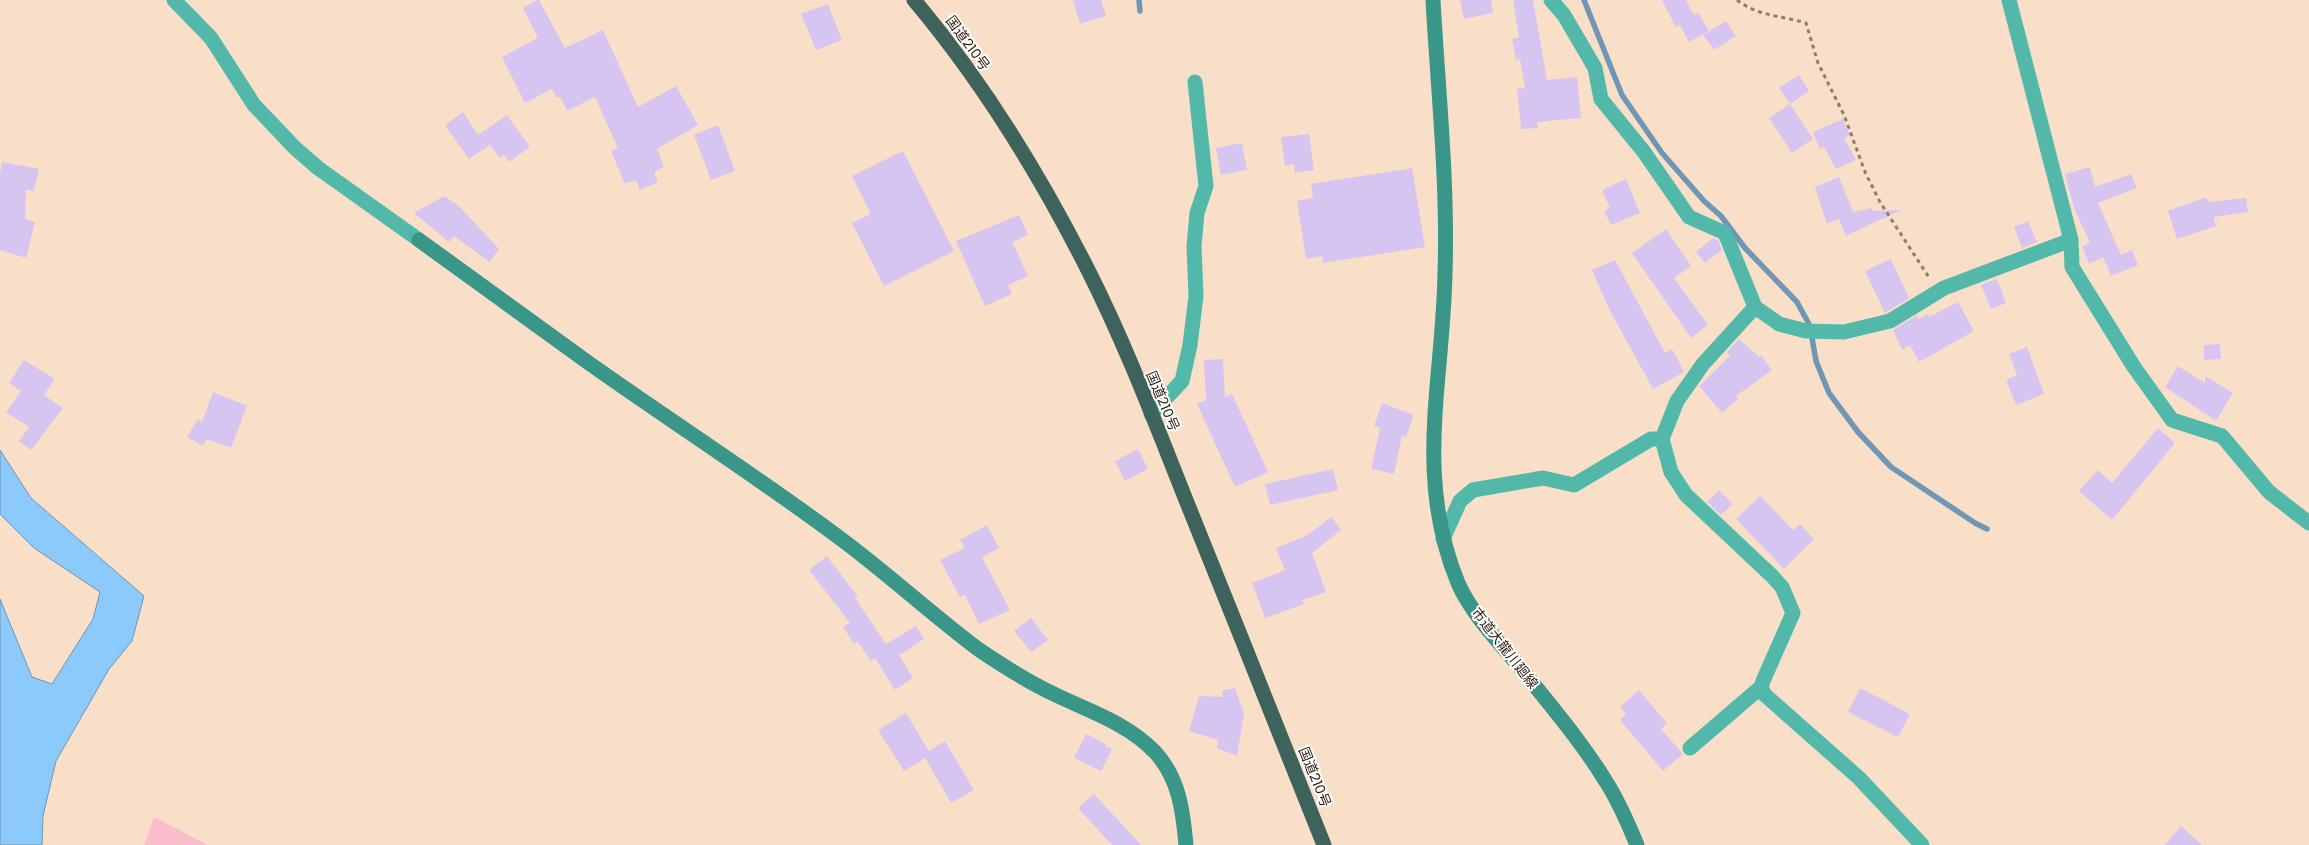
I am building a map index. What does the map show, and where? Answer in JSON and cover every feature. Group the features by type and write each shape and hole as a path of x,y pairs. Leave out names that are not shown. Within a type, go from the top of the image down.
{"highway":[{"name":"国道210号","path":"914,0 948,42 984,92 1046,193 1089,272 1151,414 1324,845"}],"street":[{"path":"174,0 211,38 254,105 295,148 318,168 585,360 835,534 886,572 976,647 1005,667 1055,695 1124,726 1156,754 1168,770 1177,788 1182,807 1186,845"},
{"name":"市道大龍川廻線","path":"1433,0 1446,254 1443,324 1433,428 1433,476 1438,519 1460,586 1479,616 1582,744 1607,782 1637,845"},
{"path":"1551,0 1564,15 1595,68 1601,99 1644,152 1689,217 1725,233 1755,307 1779,324 1806,331 1844,332 1890,321 1944,288 2071,240"},
{"path":"2009,0 2071,240 2072,267 2134,367 2172,420 2222,436 2269,492 2309,523"},
{"path":"1151,414 1182,381 1195,306 1197,213 1206,186 1195,82"},
{"path":"1690,748 1761,687 1793,613 1782,587 1686,495 1671,472 1662,439 1677,401 1703,364 1755,307"},
{"path":"1443,539 1460,501 1473,490 1543,478 1574,485 1651,439 1662,439"},
{"path":"1761,687 1765,695 1858,778 1922,845"}],"path":[{"path":"1738,0 1762,14 1784,16 1806,23 1818,63 1844,115 1873,187 1902,237 1931,280"}],"shaded area":[{"path":"154,817 208,845 144,845"}],"water":[{"path":"0,450 31,498 144,596 132,641 109,669 56,761 43,816 42,845 0,845 0,599 32,677 52,684 93,619 100,592 34,548 0,514"}],"building":[{"path":"539,0 565,48 603,30 638,107 676,86 698,125 657,149 664,167 654,172 658,182 640,190 636,180 625,184 611,151 618,148 595,97 567,111 560,97 557,98 552,89 525,103 502,57 538,38 523,8"},
{"path":"1073,0 1101,0 1106,16 1080,24"},
{"path":"1460,0 1491,0 1493,13 1464,19"},
{"path":"1513,0 1533,0 1547,80 1577,77 1581,118 1537,122 1538,128 1521,129 1517,89 1525,88 1520,59 1516,60 1512,39 1519,37"},
{"path":"1662,0 1686,0 1694,15 1698,12 1709,31 1689,42 1680,25 1676,27"},
{"path":"828,4 842,40 816,50 801,14"},
{"path":"1726,21 1736,36 1714,50 1703,35"},
{"path":"1799,75 1809,91 1790,104 1779,88"},
{"path":"1790,104 1813,139 1792,153 1769,118"},
{"path":"463,112 478,135 507,115 530,147 509,162 504,155 500,158 490,145 469,159 445,125"},
{"path":"1843,119 1850,135 1844,138 1856,160 1836,169 1824,147 1820,149 1813,132"},
{"path":"718,125 735,171 711,180 694,135"},
{"path":"1309,134 1314,170 1295,173 1294,164 1285,166 1281,137"},
{"path":"1242,143 1247,170 1221,175 1216,148"},
{"path":"903,151 954,251 884,286 852,223 871,214 852,176"},
{"path":"2,162 39,169 34,191 26,190 25,219 35,222 26,258 0,250 0,174"},
{"path":"2090,167 2095,187 2131,174 2137,188 2098,203 2121,255 2132,250 2138,265 2111,276 2103,257 2089,264 2082,246 2090,243 2074,208 2065,174"},
{"path":"1412,168 1425,247 1323,263 1322,256 1306,259 1297,201 1313,198 1311,184"},
{"path":"1839,177 1853,212 1872,208 1873,211 1901,210 1846,236 1839,219 1827,224 1815,187"},
{"path":"1626,179 1640,213 1611,225 1604,211 1610,208 1602,190"},
{"path":"444,196 458,205 499,249 490,262 454,236 449,242 414,213"},
{"path":"2206,197 2208,202 2246,198 2248,212 2213,217 2216,226 2177,239 2168,211"},
{"path":"1019,215 1028,235 1012,242 1028,276 1008,285 1012,294 985,306 956,241"},
{"path":"2028,221 2037,242 2022,248 2014,227"},
{"path":"1666,229 1691,266 1674,278 1708,325 1691,338 1632,253"},
{"path":"1713,238 1718,240 1722,250 1705,263 1696,252"},
{"path":"1891,259 1909,298 1885,313 1865,271"},
{"path":"1615,260 1665,353 1672,349 1684,372 1653,389 1610,311 1592,270"},
{"path":"1997,279 2006,303 1991,309 1981,285"},
{"path":"1958,302 1974,331 1919,362 1910,345 1902,350 1893,330 1917,315 1918,319 1928,314 1929,317"},
{"path":"1739,339 1759,357 1761,355 1772,370 1736,396 1738,399 1722,413 1699,386 1730,356 1727,352"},
{"path":"2220,344 2221,359 2204,360 2204,345"},
{"path":"2027,347 2044,394 2016,405 2006,380 2017,375 2009,354"},
{"path":"1223,359 1225,397 1232,394 1268,472 1235,487 1197,404 1206,400 1204,360"},
{"path":"24,360 55,379 44,395 63,408 31,450 19,441 29,427 6,412 21,391 9,383"},
{"path":"2178,366 2205,383 2205,376 2233,393 2216,421 2165,387"},
{"path":"213,392 247,406 231,448 207,439 203,446 187,437 198,419 202,422"},
{"path":"1382,403 1414,415 1406,437 1402,436 1394,474 1371,469 1380,428 1374,426"},
{"path":"2158,428 2175,443 2112,520 2079,491 2098,470 2112,483"},
{"path":"1138,449 1148,469 1125,481 1115,461"},
{"path":"1333,469 1338,490 1270,505 1265,484"},
{"path":"1719,490 1733,504 1721,515 1707,502"},
{"path":"1760,496 1793,530 1800,524 1814,539 1784,569 1736,519"},
{"path":"1331,517 1341,530 1312,553 1326,592 1302,600 1304,604 1265,618 1252,583 1285,570 1276,548 1308,535"},
{"path":"987,525 999,548 982,557 1010,610 979,624 965,595 960,597 940,560 965,548 960,540"},
{"path":"827,556 858,597 855,598 886,644 916,626 924,639 899,655 913,678 895,690 875,658 871,661 857,641 854,644 843,627 850,623 809,570"},
{"path":"1031,618 1048,640 1031,652 1014,631"},
{"path":"1235,688 1244,713 1237,756 1217,748 1218,740 1189,731 1199,696 1222,697 1223,690"},
{"path":"1860,688 1910,714 1898,737 1848,712"},
{"path":"1639,690 1667,723 1661,729 1683,754 1663,771 1620,720 1626,714 1620,707"},
{"path":"906,713 929,751 945,741 974,790 951,803 925,758 904,771 878,730"},
{"path":"1086,734 1112,749 1101,771 1074,758"},
{"path":"1094,794 1141,845 1112,845 1078,808"},
{"path":"2181,826 2202,845 2165,845"}],"waterway":[{"path":"1139,0 1140,11"},
{"path":"1584,0 1622,95 1662,153 1704,201 1721,216 1745,248 1797,302 1810,326 1816,361 1829,393 1858,432 1891,467 1987,529"}]}
